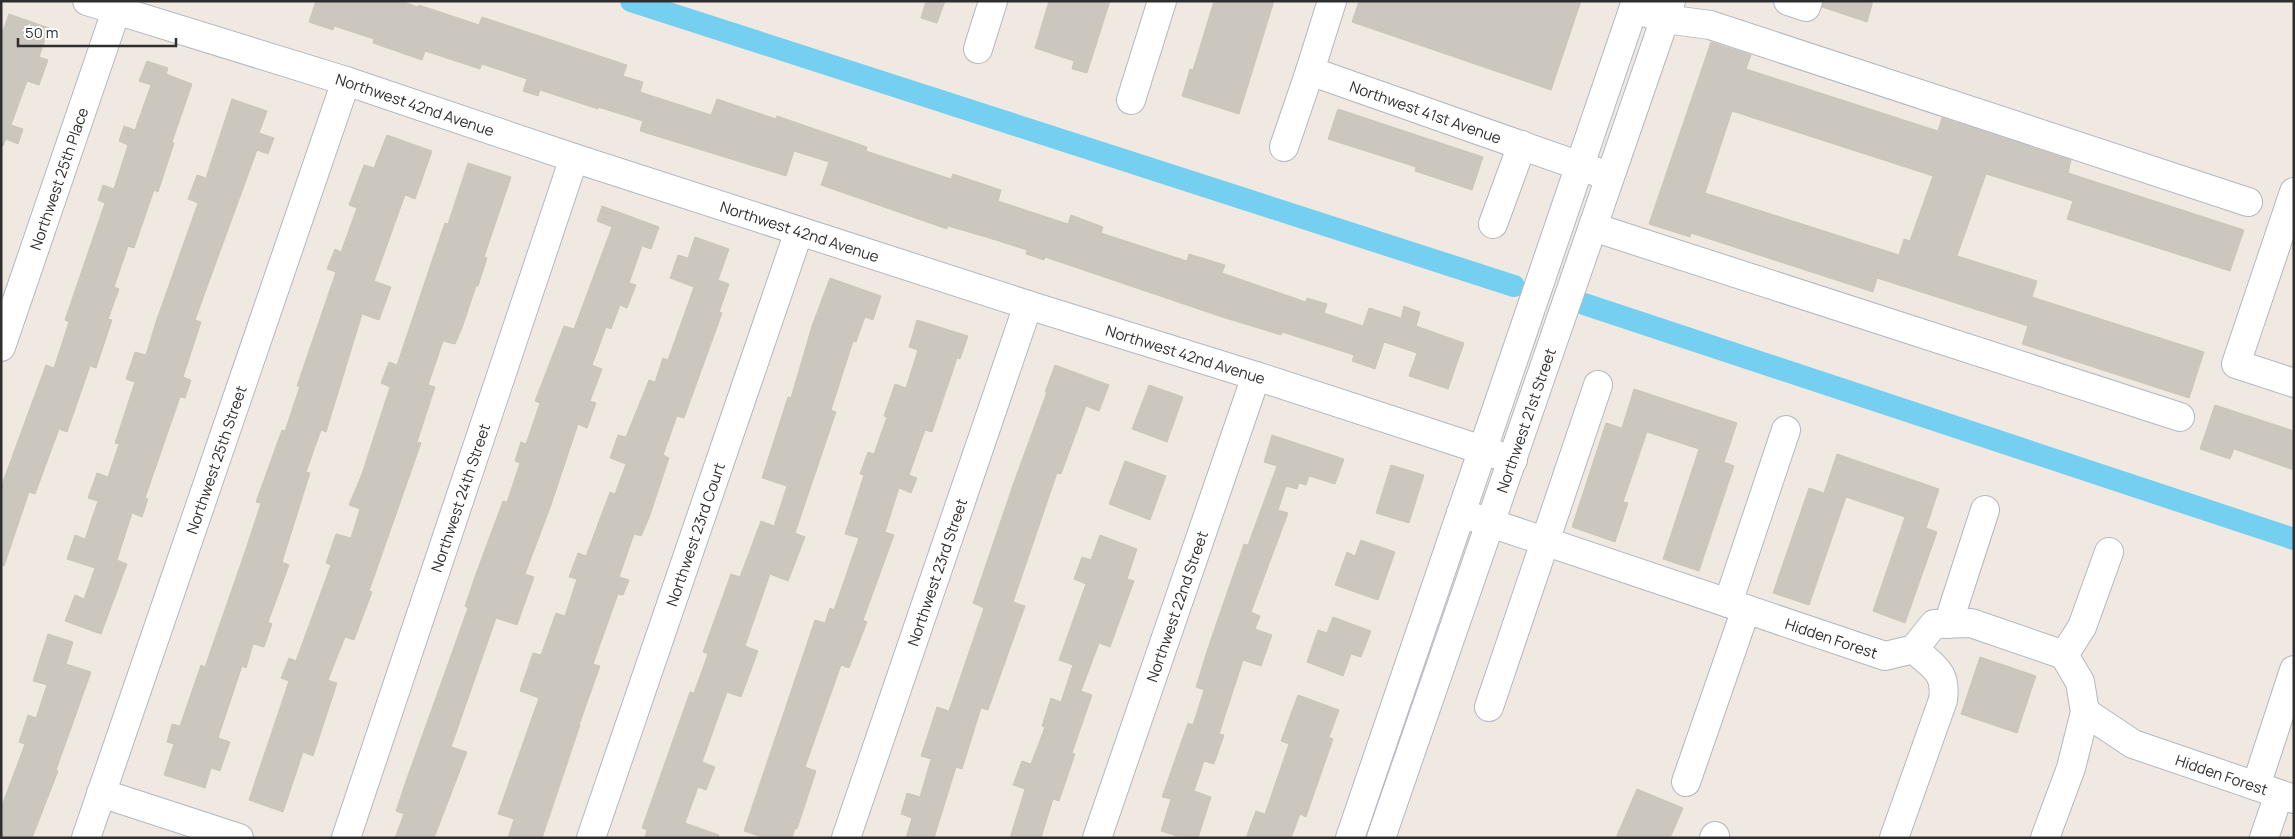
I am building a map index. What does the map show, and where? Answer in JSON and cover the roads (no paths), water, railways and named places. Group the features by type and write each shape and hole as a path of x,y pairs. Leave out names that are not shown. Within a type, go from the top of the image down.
{"street":[{"name":"Northwest 42nd Avenue","path":"87,1 346,81 574,158 1028,305 1256,376 1512,460"},
{"path":"978,49 993,1"},
{"path":"1130,100 1162,1"},
{"path":"1284,147 1332,1"},
{"path":"1788,1 1806,7 1808,1"},
{"path":"1350,838 1635,5 1668,10 2248,202"},
{"name":"Northwest 21st Street","path":"1381,838 1668,10"},
{"name":"Northwest 25th Place","path":"1,347 116,11"},
{"name":"Northwest 41st Avenue","path":"1310,70 1610,177"},
{"name":"Northwest 25th Street","path":"86,838 346,81"},
{"path":"1493,224 1522,146"},
{"name":"Northwest 24th Street","path":"346,838 574,158"},
{"path":"2294,192 2236,364 2294,383"},
{"path":"1593,227 2180,417"},
{"name":"Northwest 23rd Court","path":"591,838 799,231"},
{"name":"Northwest 23rd Street","path":"846,838 1028,305"},
{"name":"Northwest 22nd Street","path":"1097,838 1256,376"},
{"path":"1489,707 1598,385"},
{"path":"1686,782 1786,430"},
{"path":"1948,624 1985,510"},
{"name":"Hidden Forest","path":"1461,513 1885,656 1914,649"},
{"path":"2064,655 2082,627 2109,552"},
{"path":"1894,838 1943,700 1945,684 1938,672 1914,649 1934,624 1972,623 2064,655 2080,682 2085,712 2071,768 2045,838"},
{"path":"2264,838 2276,793 2294,670"},
{"name":"Hidden Forest","path":"2085,712 2133,744 2276,793"},
{"path":"101,793 239,838"}],"waterway":[{"path":"631,1 1514,286"},
{"path":"1584,304 2294,539"}]}
